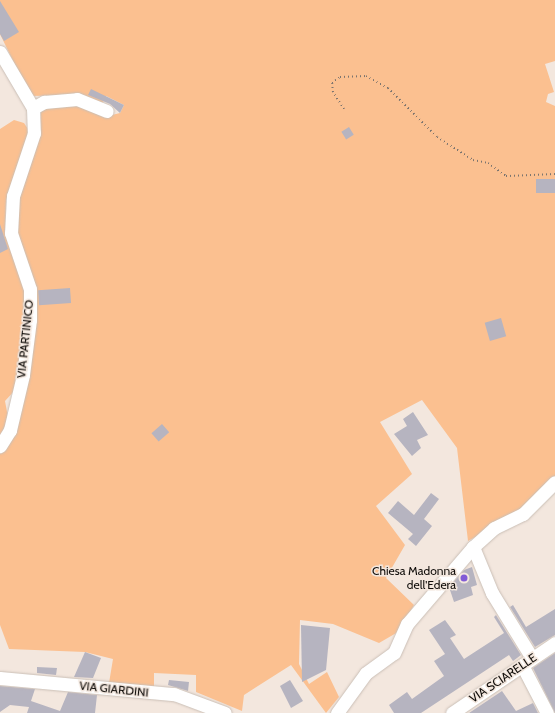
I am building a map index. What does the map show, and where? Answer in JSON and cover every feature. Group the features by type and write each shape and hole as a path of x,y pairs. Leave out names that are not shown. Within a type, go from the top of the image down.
{"street":[{"name":"VIA PARTINICO","path":"0,52 33,108 34,133 13,196 11,233 30,289 30,320 20,388 10,430 0,446"},
{"path":"33,108 44,102 77,99 107,111"},
{"path":"336,713 366,673 394,653 407,624 473,547 494,528 523,514 555,482"},
{"path":"473,547 492,593 527,662 547,713"},
{"name":"VIA SCIARELLE","path":"452,713 555,643"},
{"name":"VIA GIARDINI","path":"0,678 174,694 225,713"}],"path":[{"path":"344,109 333,92 332,83 340,77 366,76 388,88 437,137 473,160 488,163 506,176 555,174"}],"shaded area":[{"path":"0,0 555,0 555,61 545,64 554,92 548,94 546,102 555,106 555,478 521,512 468,541 457,448 422,400 380,422 412,474 376,506 405,545 386,578 414,605 398,632 379,643 333,624 300,620 299,664 309,684 327,672 339,697 326,713 291,665 244,695 242,711 196,692 196,675 154,673 154,687 109,683 113,659 85,652 9,649 0,625 0,454 10,436 35,304 16,236 16,201 37,140 41,112 45,108 78,106 108,116 120,113 124,105 106,96 102,104 76,95 30,96 0,34"},
{"path":"14,120 24,123 30,132 6,200 5,235 25,289 25,322 16,389 5,401 8,417 0,439 0,129"}],"building":[{"path":"0,1 19,32 4,41 0,34"},
{"path":"91,89 124,105 120,113 110,104 88,95"},
{"path":"349,127 354,135 346,139 341,132"},
{"path":"536,179 555,179 555,193 536,193"},
{"path":"0,224 8,249 0,253"},
{"path":"70,288 71,303 39,305 38,290"},
{"path":"501,318 506,336 490,341 485,323"},
{"path":"413,412 428,435 417,440 421,448 412,456 394,434 407,426 403,419"},
{"path":"162,424 169,432 159,441 151,433"},
{"path":"431,493 439,499 424,519 432,526 416,546 408,539 413,534 388,513 398,501 414,515"},
{"path":"472,567 477,585 471,587 473,595 454,602 449,587 464,570"},
{"path":"513,605 526,627 555,609 555,635 535,647 510,607"},
{"path":"496,615 521,655 513,661 509,655 421,713 394,713 389,705 407,692 412,699 444,676 434,661 445,654 429,630 445,620 456,635 450,638 464,659 504,633 494,617"},
{"path":"301,625 330,628 326,670 302,682"},
{"path":"85,652 101,658 93,678 74,677"},
{"path":"555,653 555,713 533,668"},
{"path":"37,667 57,668 56,675 37,673"},
{"path":"169,680 189,682 188,691 168,685"},
{"path":"290,680 303,701 291,708 280,686"},
{"path":"0,686 35,689 31,701 60,711 68,692 97,695 95,713 27,713 29,707 10,705 0,712"},
{"path":"502,691 516,711 533,703 538,713 469,713"}],"place":[{"name":"Chiesa Madonna dell'Edera","path":"464,578"}]}
